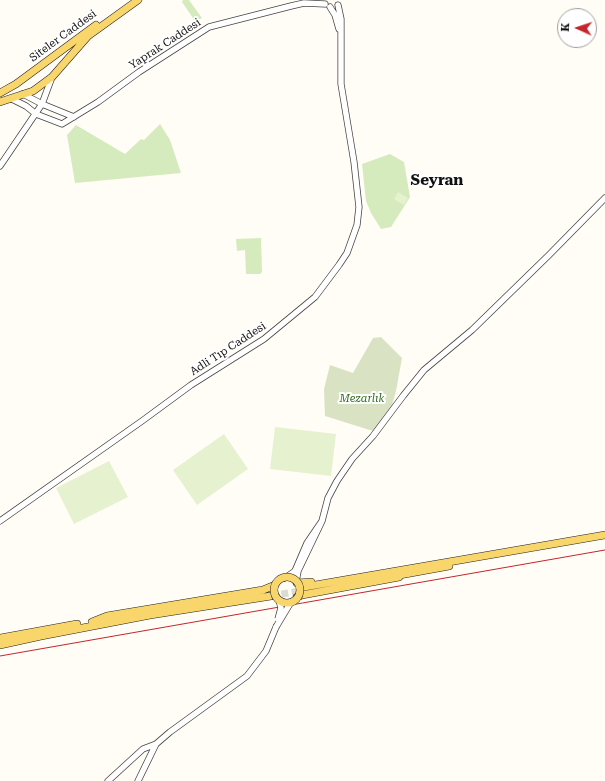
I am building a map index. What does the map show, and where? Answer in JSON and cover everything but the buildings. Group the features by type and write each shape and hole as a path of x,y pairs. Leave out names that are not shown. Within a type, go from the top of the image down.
{"main road":[{"name":"Siteler Caddesi","path":"4,91 16,84 131,0"},
{"name":"Siteler Caddesi","path":"0,102 33,91 52,77 88,36 138,0"},
{"path":"16,84 20,87 23,94"},
{"path":"4,91 12,99"},
{"path":"0,645 92,624 110,626 261,600 291,602 297,597 321,591 387,580 426,568 605,535"},
{"path":"304,588 605,539"},
{"path":"0,638 150,615 268,593 278,582 285,578 289,578 296,582 327,580 396,569 426,568"},
{"path":"296,582 299,589 297,597"},
{"path":"275,585 274,593 278,600"}],"street":[{"path":"304,3 309,0"},
{"name":"Adli Tıp Caddesi","path":"0,521 191,385 264,339 315,297 339,265 346,253 357,225 358,206 354,162 342,84 340,1 326,4 335,15 340,31"},
{"name":"Yaprak Caddesi","path":"12,99 26,106 36,114 62,124 98,102 139,72 209,27 304,3 326,4"},
{"path":"0,166 42,104 52,77"},
{"path":"23,94 42,104 74,117"},
{"path":"285,578 295,571 322,521 328,498 337,481 352,459 373,436 424,370 472,330 605,198"},
{"path":"296,582 305,551"},
{"path":"108,781 144,749 156,744 170,732 247,676 266,651 276,627 281,608 278,600"},
{"path":"276,627 291,602"},
{"path":"138,781 156,744"}],"green space":[{"path":"183,0 189,0 202,18 195,21 182,2"},
{"path":"160,124 170,140 181,173 75,183 67,135 76,125 125,154 141,139 144,140"},
{"path":"390,154 404,162 410,197 391,227 381,229 371,213 366,201 362,164"},
{"path":"398,192 408,198 404,205 394,199"},
{"path":"261,238 262,272 260,274 246,274 245,250 237,251 236,239"},
{"name":"Mezarlık","path":"381,337 402,358 392,405 373,431 325,416 324,389 330,365 353,373 373,338"},
{"path":"275,427 336,434 331,476 270,469"},
{"path":"224,434 248,469 197,505 173,470"},
{"path":"109,461 128,497 74,524 56,488"}],"tunnel":[{"path":"271,596 305,590"}],"railway":[{"path":"0,656 605,550"}],"district":[{"name":"Seyran","path":"437,181"}]}
